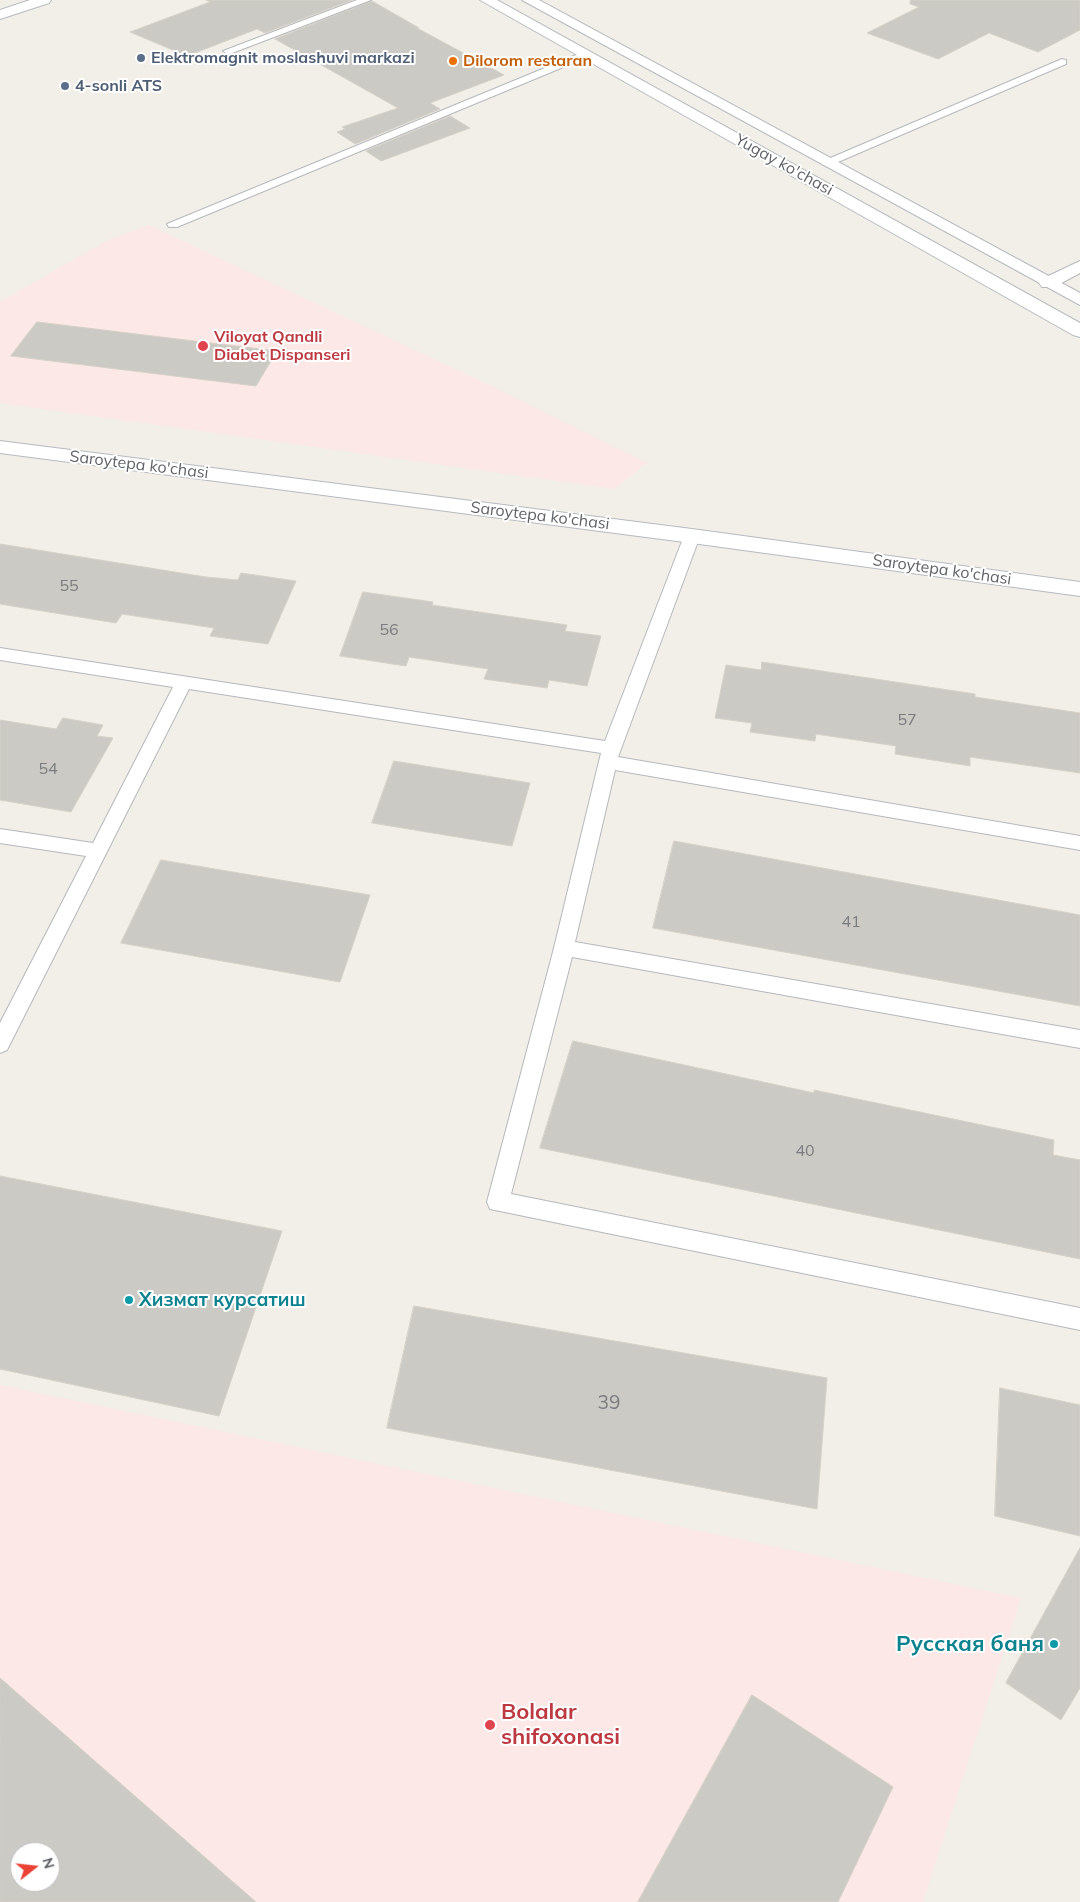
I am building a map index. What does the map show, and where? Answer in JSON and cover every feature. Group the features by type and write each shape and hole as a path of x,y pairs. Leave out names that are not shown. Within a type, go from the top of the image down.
{"main road":[{"path":"0,15 44,0"},
{"name":"Yugay ko'chasi","path":"487,0 1080,331"},
{"name":"Yugay ko'chasi","path":"529,0 1080,300"},
{"path":"1048,283 1080,266"},
{"name":"Saroytepa ko'chasi","path":"0,447 692,536 1080,590"}],"lane":[{"path":"228,50 366,0"},
{"path":"173,224 586,54"},
{"path":"827,162 1062,62"},
{"path":"692,536 609,755 564,948 498,1202 840,1269 1080,1319"},
{"path":"0,654 609,755 1080,843"},
{"path":"0,1044 183,684"},
{"path":"0,836 98,851"},
{"path":"564,948 1080,1039"}],"shaded area":[{"name":"Viloyat Qandli Diabet Dispanseri","path":"149,225 500,390 647,463 614,489 0,403 0,302 106,241"},
{"name":"Bolalar shifoxonasi","path":"0,1385 1021,1598 923,1902 0,1902"}],"building":[{"path":"206,0 352,0 265,33 257,29 187,56 130,32 210,2"},
{"path":"911,0 1080,0 1080,30 1038,52 989,33 938,59 867,33 919,7 910,4"},
{"path":"372,1 419,28 417,28 504,75 430,103 440,109 355,144 337,132 345,129 342,127 398,108 275,39"},
{"path":"450,116 470,128 381,161 366,151"},
{"path":"37,322 277,351 256,386 11,356"},
{"path":"0,544 206,577 238,580 241,573 296,581 268,644 210,636 214,628 122,614 116,623 0,604"},
{"path":"363,592 433,602 432,605 567,625 565,631 601,636 587,686 549,680 547,688 484,679 488,669 409,657 406,666 340,656"},
{"path":"762,662 975,694 975,697 1080,713 1080,773 970,757 970,766 895,754 896,746 816,734 815,741 750,732 752,723 715,718 726,665 761,670"},
{"path":"63,718 103,725 97,736 113,738 71,812 0,800 0,720 56,729"},
{"path":"394,761 530,783 512,846 372,823"},
{"path":"674,841 1080,915 1080,1006 653,928"},
{"path":"161,860 370,895 340,982 121,943"},
{"path":"573,1041 814,1093 814,1090 1054,1140 1053,1155 1080,1160 1080,1259 540,1148"},
{"name":"Хизмат курсатиш","path":"0,1176 282,1231 219,1416 0,1369"},
{"path":"414,1306 827,1378 817,1509 387,1428"},
{"path":"1000,1388 1080,1405 1080,1536 995,1516"},
{"name":"Русская баня","path":"1080,1548 1080,1688 1061,1720 1006,1683"},
{"path":"0,1678 256,1902 0,1902"},
{"path":"752,1695 893,1787 838,1902 638,1902"}],"place":[{"name":"Elektromagnit moslashuvi markazi","path":"141,58"},
{"name":"Dilorom restaran","path":"453,61"},
{"name":"4-sonli ATS","path":"65,86"},
{"name":"Viloyat Qandli Diabet Dispanseri","path":"203,346"},
{"name":"Хизмат курсатиш","path":"129,1300"},
{"name":"Русская баня","path":"1054,1644"},
{"name":"Bolalar shifoxonasi","path":"490,1725"}]}
